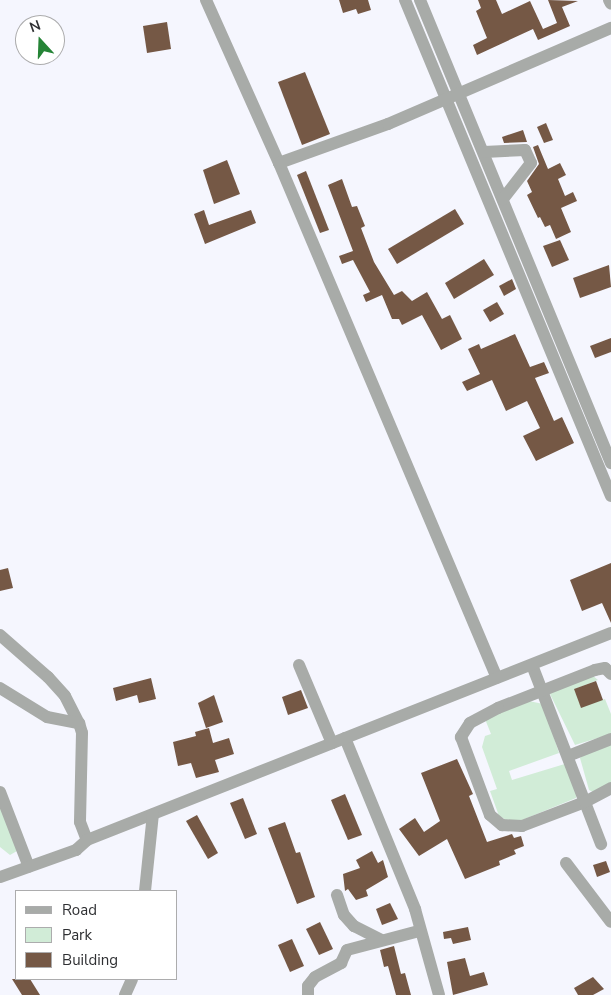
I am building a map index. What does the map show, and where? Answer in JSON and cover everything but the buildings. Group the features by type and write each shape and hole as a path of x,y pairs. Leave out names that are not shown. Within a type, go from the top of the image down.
{"street":[{"path":"206,0 279,163 496,678"},
{"path":"405,0 611,496"},
{"path":"420,0 611,463"},
{"path":"609,0 611,4"},
{"path":"279,163 388,124 611,28"},
{"path":"484,152 525,150 531,163 504,200"},
{"path":"0,876 76,850 87,840 611,633"},
{"path":"0,635 48,677 64,696 80,723 82,733 80,822 87,840"},
{"path":"299,664 332,743"},
{"path":"532,665 601,844"},
{"path":"611,674 605,668 595,670 542,690 470,723 463,730 462,745 490,816 495,822 511,827 522,826 584,802 611,788"},
{"path":"0,688 47,717 80,723"},
{"path":"346,738 415,909 419,931 439,995"},
{"path":"568,756 611,739"},
{"path":"0,792 29,867"},
{"path":"145,890 153,814"},
{"path":"566,863 611,922"},
{"path":"338,895 344,915 354,926 382,940"},
{"path":"308,995 308,986 315,977 341,963 347,950 419,931"},
{"path":"125,995 132,980"}],"green space":[{"path":"592,675 598,680 575,689 581,707 605,699 611,714 611,734 575,745 549,692"},
{"path":"529,701 543,704 559,753 509,771 512,780 568,763 578,793 576,798 522,820 508,821 499,816 490,791 497,789 482,747 485,736 491,734 485,719"},
{"path":"611,743 611,783 593,792 589,790 580,758 584,754"},
{"path":"0,800 17,851 10,855 0,847"}]}
